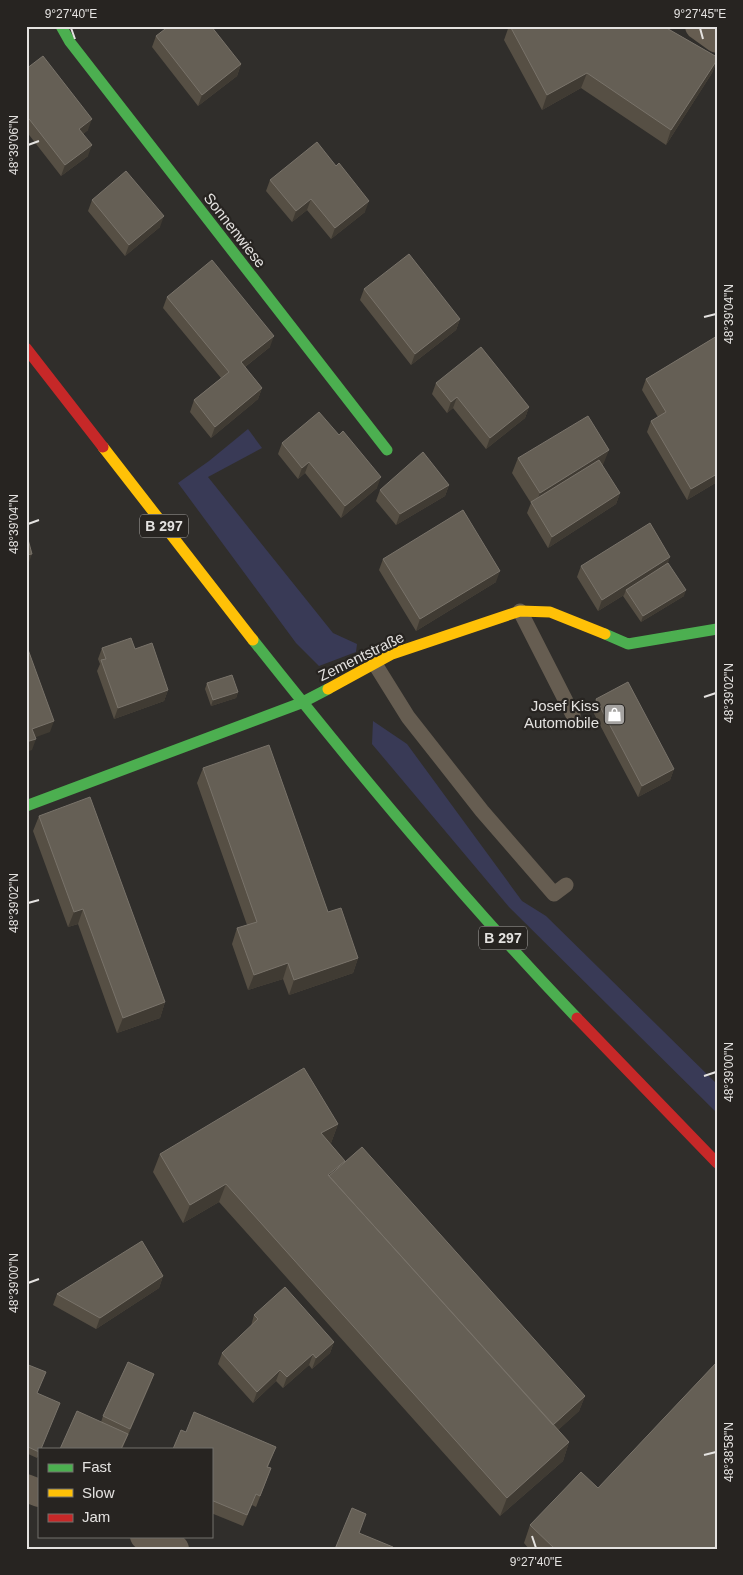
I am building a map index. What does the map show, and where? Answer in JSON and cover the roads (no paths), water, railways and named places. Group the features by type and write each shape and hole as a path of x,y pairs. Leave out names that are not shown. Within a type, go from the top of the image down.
{"street":[{"name":"Sonnenwiese","path":"61,26 70,42 387,450"},
{"path":"699,26 717,39"},
{"name":"B 297","path":"26,348 301,703 421,848 518,954 717,1163"},
{"name":"Zementstraße","path":"26,806 301,703 392,654 520,611 550,612 628,644 717,629"},
{"path":"26,1488 38,1493"},
{"path":"149,1538 175,1549"}],"lane":[{"path":"520,611 574,715"},
{"path":"375,664 408,717 482,811 547,887 554,894 566,885"}],"place":[{"name":"Josef Kiss Automobile","path":"615,714"}]}
